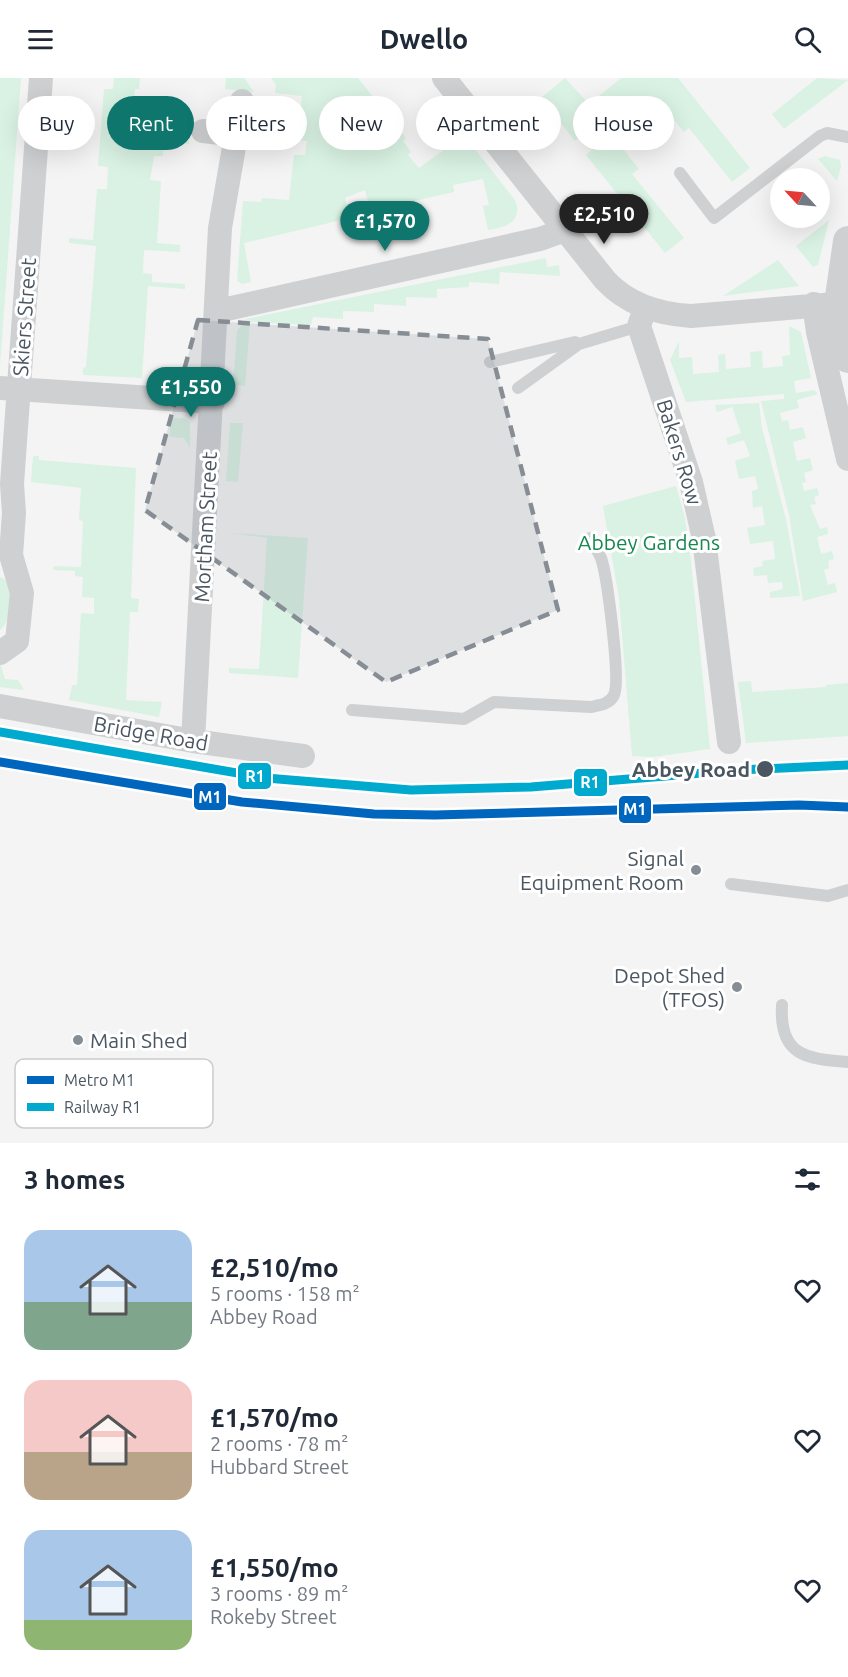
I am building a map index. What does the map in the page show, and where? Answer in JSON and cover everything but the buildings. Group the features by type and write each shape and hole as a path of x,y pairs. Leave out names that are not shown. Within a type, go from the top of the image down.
{"street":[{"name":"Skiers Street","path":"0,653 17,641 22,593 21,582 11,555 14,513 9,389 41,78"},
{"path":"444,78 564,230 614,290 642,317 834,304"},
{"path":"202,130 206,131"},
{"name":"Mortham Street","path":"193,741 218,311 221,213 234,150"},
{"path":"218,311 540,239 564,230"},
{"path":"848,241 834,304 818,332 848,459"},
{"path":"834,304 848,358"},
{"name":"Bakers Row","path":"642,317 692,482 704,539 729,742"},
{"path":"9,389 213,402"},
{"name":"Bridge Road","path":"0,706 193,741 303,756"}],"lane":[{"path":"680,173 714,218 820,136 827,133 848,137"},
{"path":"518,388 579,344 642,317"},
{"path":"490,362 575,342 579,344"},
{"path":"352,710 464,719 494,702 591,707 604,705 614,696 616,674 601,558 590,538"},
{"path":"731,884 828,896 848,890"},
{"path":"782,1005 782,1033 788,1044 814,1058 848,1062"}],"highlighted area":[{"path":"198,320 488,339 558,610 386,682 145,510"}],"green space":[{"path":"0,78 21,78 18,96 0,366"},
{"path":"114,78 140,78 139,89 135,89 134,96 107,96 107,150 163,150 163,156 154,156 150,180 161,181 157,243 180,245 180,252 144,250 143,273 152,274 152,282 185,284 185,289 148,286 142,378 83,375 83,368 86,367 96,246 69,243 69,238 93,240 97,189 107,189 108,167 98,166 104,89 113,89"},
{"path":"226,78 244,78 254,92 225,89"},
{"path":"271,78 358,78 372,96 319,96 319,150 404,150 404,142 411,152 408,155 419,168 444,150 476,150 515,200 517,213 515,218 506,225 488,230 483,206 489,205 483,179 453,185 454,192 370,211 365,190 345,198 350,218 244,243 251,282 242,284 237,281 243,201 261,202 262,198 289,200 294,155 305,155 307,150 307,96 275,93 276,85"},
{"path":"565,78 582,96 573,96 573,138 561,123 561,96 543,96"},
{"path":"621,78 678,78 750,168 732,182 689,128 684,132 674,120 674,96 599,96"},
{"path":"817,78 848,80 784,129 772,114"},
{"path":"591,150 624,150 639,169 632,174 684,238 665,253 586,155"},
{"path":"825,156 840,160 841,167 837,181 830,173 830,168 826,168 818,159"},
{"path":"819,228 827,228 818,265 813,267 796,246"},
{"path":"546,258 547,267 559,265 560,276 500,272 499,284 469,282 469,287 437,289 437,298 406,297 406,306 374,304 374,312 343,311 343,319 313,317 311,325 250,322 245,386 233,385 237,331 246,319"},
{"path":"778,260 799,286 723,296"},
{"path":"789,326 801,332 811,378 794,381 796,393 814,390 818,394 797,400 799,408 780,413 782,421 788,420 790,430 803,427 806,438 793,442 797,461 810,458 813,470 804,473 806,482 802,483 804,491 817,488 819,495 814,497 816,504 810,505 820,529 827,527 828,534 817,537 821,554 832,551 834,559 828,561 829,568 824,570 828,585 835,583 837,592 803,601 789,515 761,401 784,399 784,394 686,402 670,360 679,341 679,358 692,357 693,374 719,372 718,355 725,354 726,369 751,367 750,352 762,351 763,368 783,366 782,356 790,355"},
{"path":"759,403 762,428 786,519 800,596 770,598 770,592 783,589 782,582 768,583 767,575 754,576 753,568 763,566 762,561 775,559 773,541 750,544 747,528 765,525 762,506 753,508 752,491 758,489 755,476 739,479 735,461 750,456 744,440 728,445 726,438 741,433 732,407 717,412 715,405"},
{"path":"171,418 184,418 190,423 190,448 184,438 170,437"},
{"path":"230,423 243,423 238,482 226,481"},
{"path":"33,456 39,456 39,460 136,468 131,598 139,599 138,612 130,612 126,700 162,702 159,717 69,700 72,685 77,685 81,613 94,614 94,598 82,597 83,577 75,576 75,571 53,570 54,566 81,567 83,521 79,520 81,488 31,482"},
{"name":"Abbey Gardens","path":"676,486 685,518 691,561 710,749 653,757 632,756 619,598 603,506"},
{"path":"232,533 308,538 298,678 229,673 229,668 259,669 267,538"},
{"path":"0,577 10,586 12,602 8,618 0,630"},
{"path":"0,663 5,679 18,680 24,690 0,687"},
{"path":"751,681 752,692 826,687 826,685 848,683 848,736 746,743 738,682"}],"metro line":[{"name":"M1","path":"0,762 242,802 374,814 435,815 799,805 848,807"}],"rail line":[{"name":"R1","path":"0,732 266,778 411,790 531,787 739,770 848,765"}],"place":[{"name":"Abbey Road","path":"765,769"},
{"name":"Signal Equipment Room","path":"696,870"},
{"name":"Depot Shed (TFOS)","path":"737,987"},
{"name":"Main Shed","path":"78,1040"}]}
